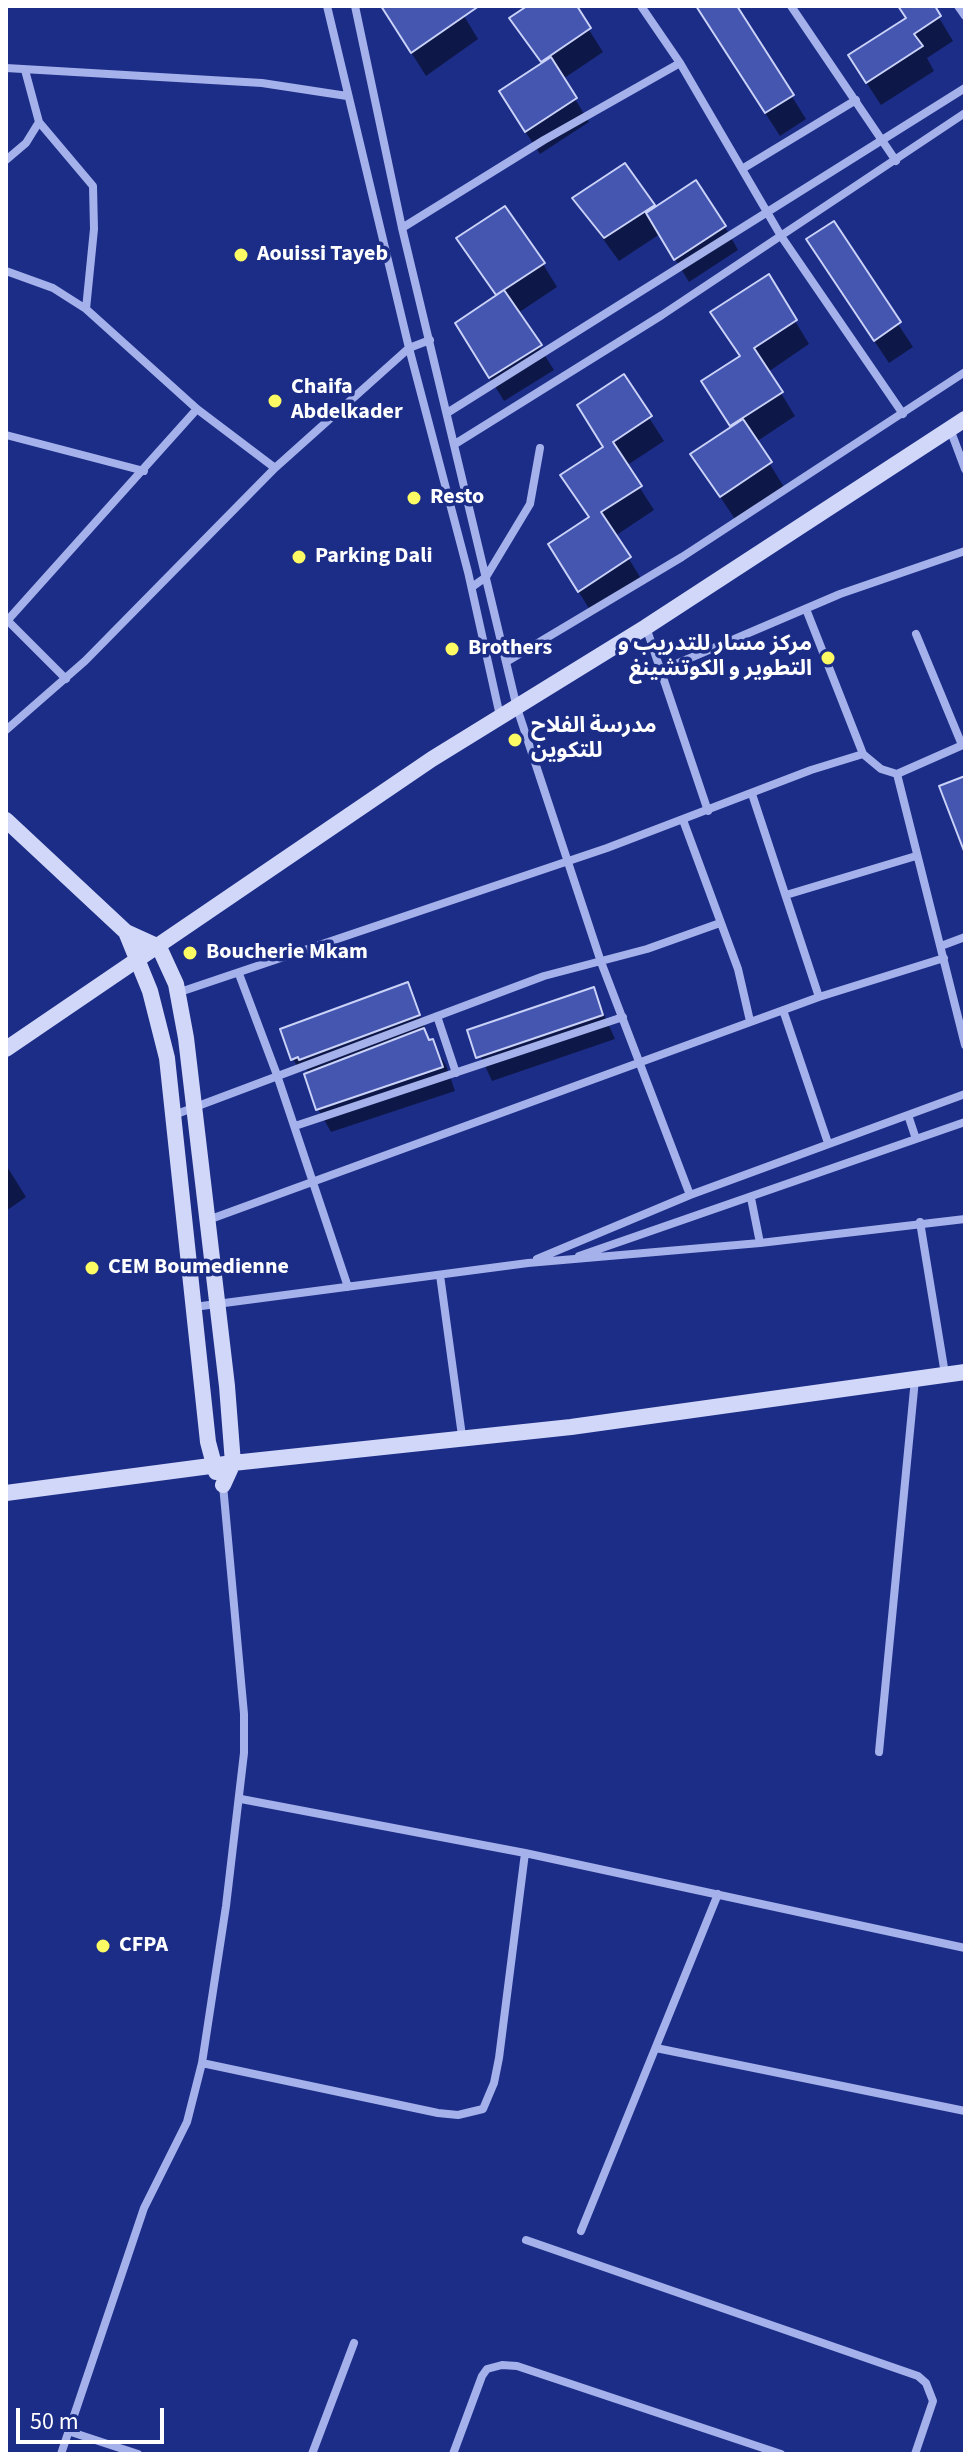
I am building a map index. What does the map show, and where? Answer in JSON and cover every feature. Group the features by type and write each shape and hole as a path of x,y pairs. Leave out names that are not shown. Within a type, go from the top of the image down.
{"street":[{"path":"327,6 409,348 472,587 500,718"},
{"path":"355,6 402,228 517,708 601,962 690,1195"},
{"path":"641,6 680,63 781,236 903,414"},
{"path":"791,6 896,161"},
{"path":"958,6 965,16"},
{"path":"402,228 544,140 680,63"},
{"path":"6,68 119,72 262,83 347,96"},
{"path":"25,70 39,122 93,186 94,229 86,309"},
{"path":"447,413 882,143 965,88"},
{"path":"742,169 856,100"},
{"path":"455,444 781,236 965,113"},
{"path":"6,160 26,143 39,122"},
{"path":"6,271 53,288 86,309 197,409 275,468"},
{"path":"6,730 66,679 275,468 409,348 430,340"},
{"path":"506,662 682,557 965,372"},
{"path":"66,679 7,621 197,409"},
{"path":"6,1049 432,759 646,627 965,419"},
{"path":"950,429 965,469"},
{"path":"6,435 144,471"},
{"path":"472,587 486,577 530,504 540,448"},
{"path":"662,670 806,609 965,551"},
{"path":"806,609 863,754 881,769 897,774 963,745 916,634"},
{"path":"646,627 708,811"},
{"path":"177,993 683,820 863,754"},
{"path":"897,774 965,1045"},
{"path":"752,794 819,997"},
{"path":"6,820 126,932 159,947 177,993 208,1220 233,1463 223,1485"},
{"path":"683,820 738,969 750,1021"},
{"path":"786,895 916,856"},
{"path":"173,1115 544,976 601,962 720,923"},
{"path":"61,2454 144,2208 187,2122 202,2063 241,1799 244,1714 223,1485 212,1465 167,1058 150,991 136,963 126,932"},
{"path":"941,946 965,937"},
{"path":"208,1220 750,1021 944,958"},
{"path":"239,974 295,1126 348,1287"},
{"path":"783,1010 828,1143"},
{"path":"437,1016 456,1073"},
{"path":"295,1126 623,1017"},
{"path":"528,1263 690,1195 965,1094"},
{"path":"908,1115 916,1139"},
{"path":"567,1261 965,1122"},
{"path":"751,1198 760,1243"},
{"path":"194,1307 528,1263 760,1243 965,1219"},
{"path":"920,1222 945,1374"},
{"path":"440,1275 462,1436"},
{"path":"6,1493 212,1465 462,1436 571,1427 965,1372"},
{"path":"879,1752 915,1378"},
{"path":"241,1799 525,1853 965,1948"},
{"path":"202,2063 438,2113 458,2115 483,2109 494,2083 499,2058 525,1853"},
{"path":"581,2231 718,1894"},
{"path":"656,2048 965,2111"},
{"path":"526,2240 881,2360 918,2376 926,2383 933,2401 915,2454"},
{"path":"312,2454 354,2343"},
{"path":"453,2454 482,2376 487,2369 502,2365 517,2366 781,2454"},
{"path":"68,2431 138,2454"}],"building":[{"path":"381,6 479,6 411,53"},
{"path":"527,6 577,6 591,28 541,62 509,18"},
{"path":"696,6 737,6 794,95 765,113"},
{"path":"898,6 935,6 941,16 914,34 923,46 866,83 848,55 906,18"},
{"path":"551,57 577,98 525,132 499,91"},
{"path":"625,163 655,205 604,238 572,198"},
{"path":"696,180 726,226 674,260 646,213"},
{"path":"505,206 545,263 496,295 456,238"},
{"path":"834,221 901,322 874,341 806,239"},
{"path":"769,274 797,320 754,348 783,392 730,426 701,381 740,356 710,312"},
{"path":"504,290 542,345 489,378 455,323"},
{"path":"624,374 652,416 613,442 642,486 601,512 631,557 578,592 548,544 589,517 560,475 603,447 577,405"},
{"path":"743,419 772,462 720,497 690,454"},
{"path":"965,776 965,851 964,851 939,786"},
{"path":"408,982 420,1015 299,1060 298,1057 291,1060 280,1029"},
{"path":"594,987 603,1015 476,1058 467,1030"},
{"path":"424,1028 429,1040 433,1039 443,1067 316,1110 304,1074"}],"place":[{"name":"Aouissi Tayeb","path":"241,255"},
{"name":"Chaifa Abdelkader","path":"275,401"},
{"name":"Resto","path":"414,498"},
{"name":"Parking Dali","path":"299,557"},
{"name":"Brothers","path":"452,649"},
{"name":"مركز مسار للتدريب و التطوير و الكوتشينغ","path":"828,658"},
{"name":"مدرسة الفلاح للتكوين","path":"515,740"},
{"name":"Boucherie Mkam","path":"190,953"},
{"name":"CEM Boumedienne","path":"92,1268"},
{"name":"CFPA","path":"103,1946"}]}
